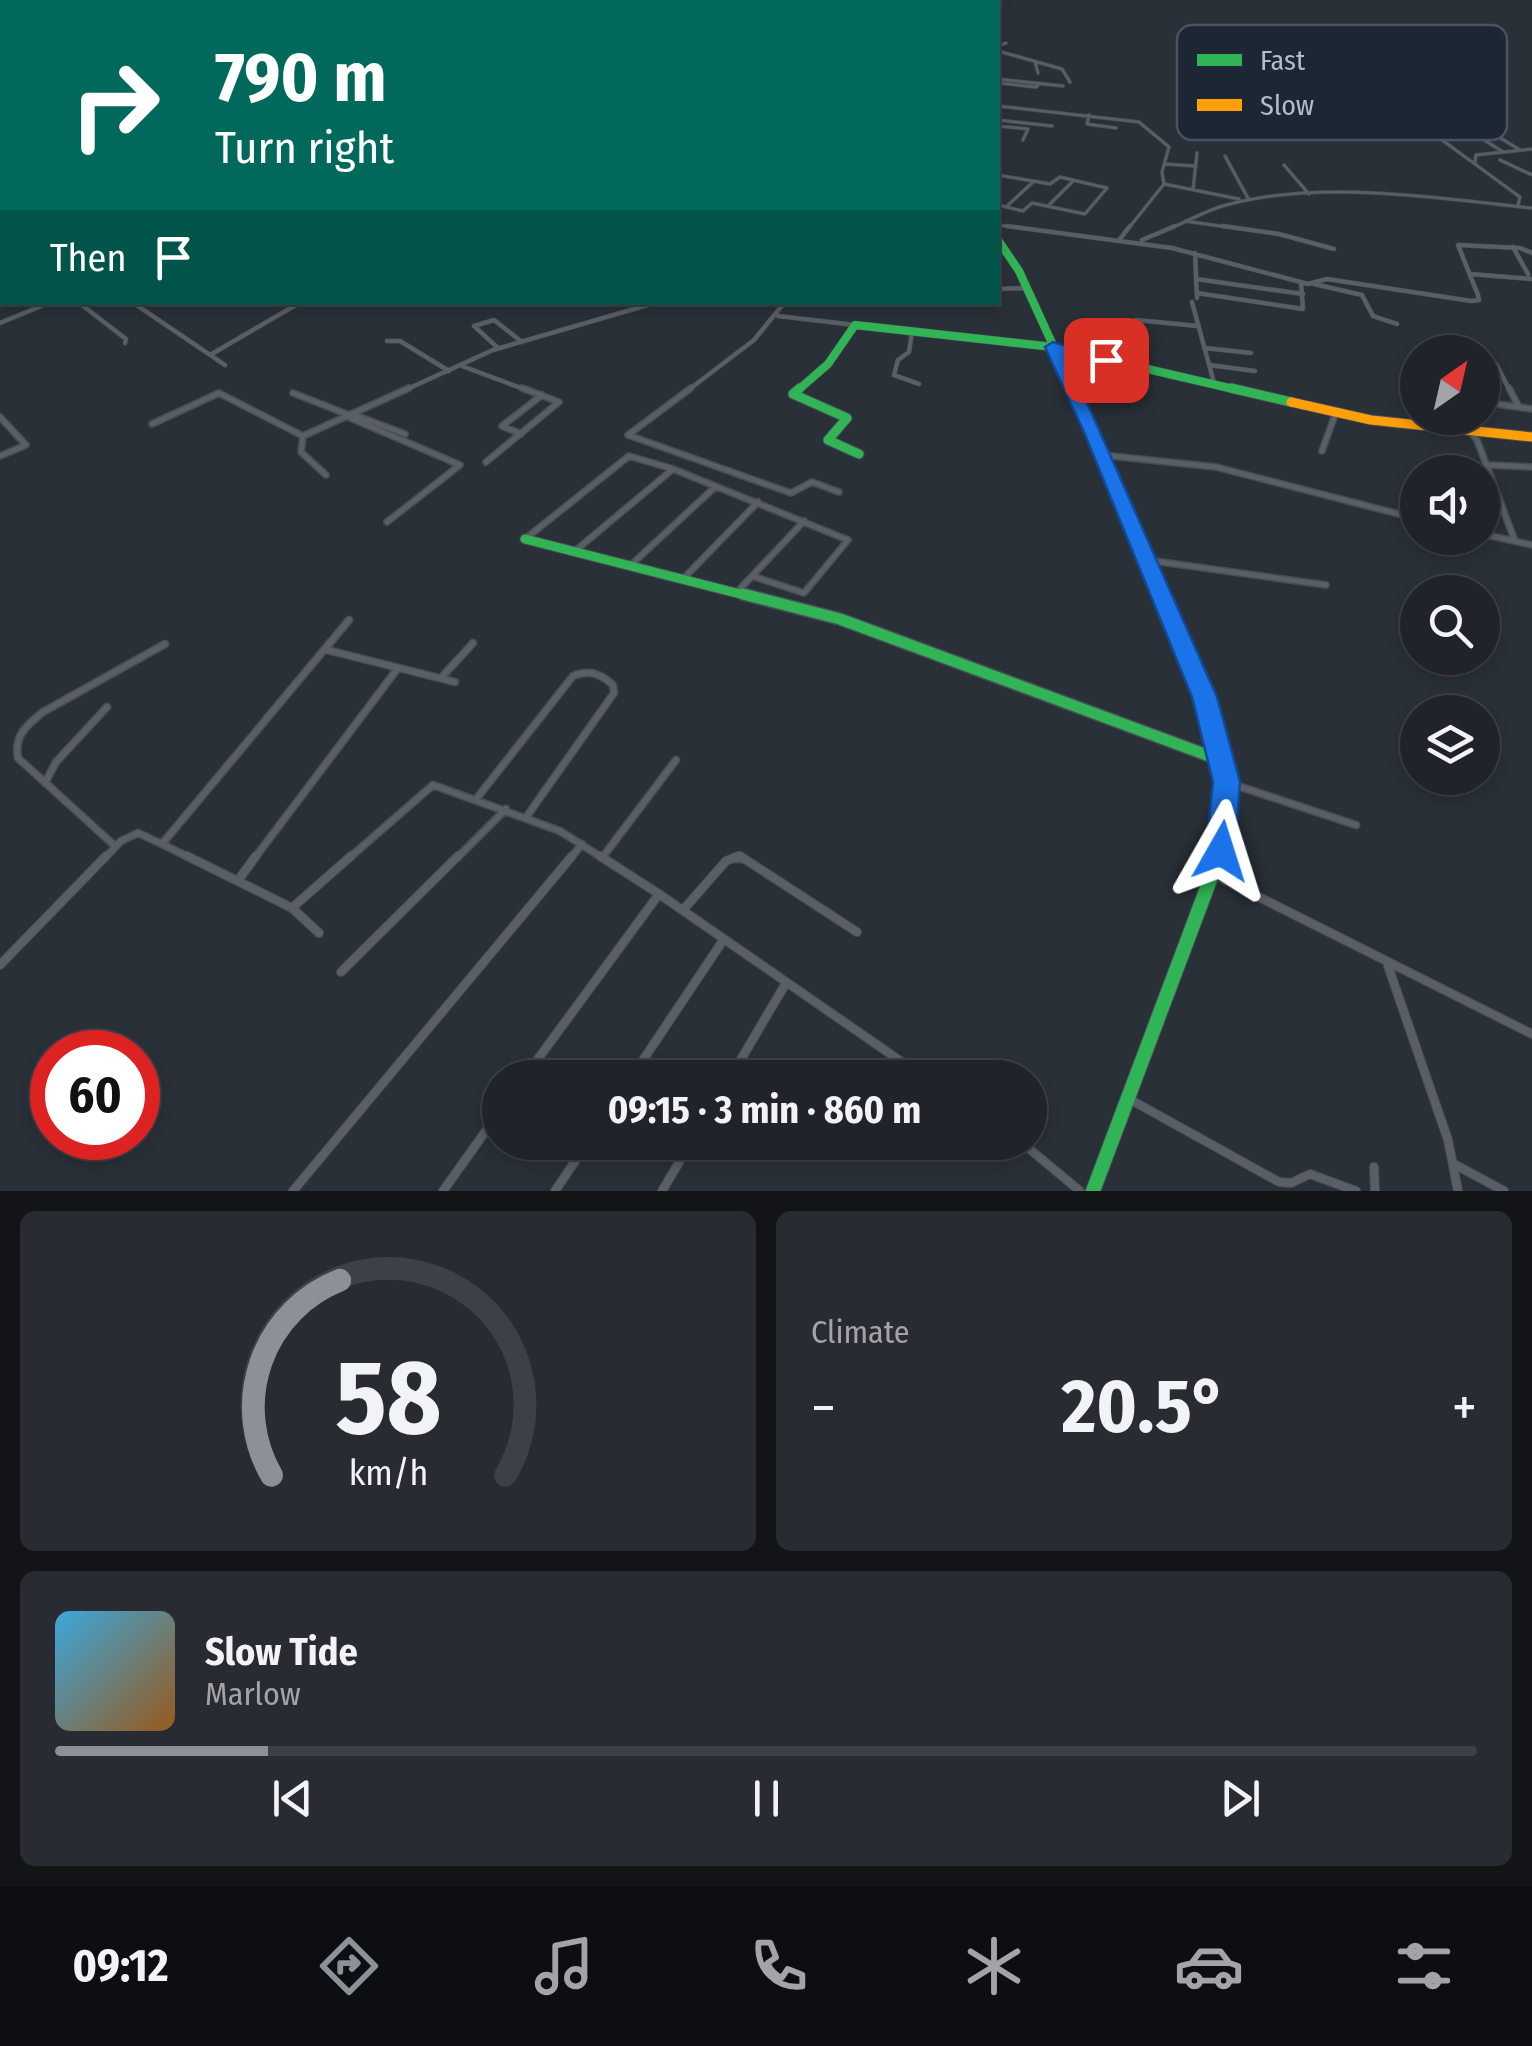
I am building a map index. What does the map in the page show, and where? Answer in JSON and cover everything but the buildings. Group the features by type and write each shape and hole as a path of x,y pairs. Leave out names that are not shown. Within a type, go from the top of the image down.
{"street":[{"path":"1000,47 1006,44"},
{"path":"1000,49 1062,69 1070,82"},
{"path":"1035,62 1038,74"},
{"path":"1000,81 1063,86"},
{"path":"1000,106 1144,123 1156,141 1170,146 1164,184 1120,240"},
{"path":"1089,116 1087,124 1116,128"},
{"path":"1000,123 1052,126"},
{"path":"1000,123 1028,130 1023,140"},
{"path":"1442,140 1490,179 1520,197 1519,205"},
{"path":"1484,140 1504,152"},
{"path":"1504,140 1520,150"},
{"path":"1475,163 1475,156 1532,149"},
{"path":"1192,190 1197,154"},
{"path":"1225,156 1248,200"},
{"path":"1500,160 1532,175"},
{"path":"1165,164 1195,166"},
{"path":"1284,165 1309,194"},
{"path":"1000,175 1050,184 1058,177 1107,188 1085,214 1032,203 1023,210 1000,206"},
{"path":"1006,207 1034,180"},
{"path":"1048,206 1074,180"},
{"path":"1164,184 1248,200"},
{"path":"1140,242 1182,221 1248,200 1309,194 1412,195 1532,206"},
{"path":"1182,221 1279,234 1334,249"},
{"path":"1000,225 1140,242 1195,254 1362,296 1373,316 1397,324"},
{"path":"1000,243 1027,288 1205,697 1226,782 1225,828 1215,875 1093,1191"},
{"path":"1314,284 1327,278 1477,301 1458,245 1513,247 1532,252"},
{"path":"1513,247 1530,276"},
{"path":"1195,254 1199,326 1214,384"},
{"path":"1470,274 1530,276"},
{"path":"1196,279 1302,294"},
{"path":"1195,298 1303,310 1301,282"},
{"path":"1000,289 1027,288"},
{"path":"0,323 45,305"},
{"path":"82,305 126,339 125,343"},
{"path":"136,305 225,366"},
{"path":"210,355 296,305"},
{"path":"302,436 498,348 648,305"},
{"path":"783,305 743,347 628,434 792,492 812,482 839,492"},
{"path":"776,316 1053,347 1336,412 1400,421"},
{"path":"498,348 474,326 492,319 522,342"},
{"path":"1136,320 1199,326"},
{"path":"854,326 828,364 793,394 847,418 828,440 859,454"},
{"path":"912,332 908,352 898,360 894,375 919,384"},
{"path":"386,341 400,341 449,371"},
{"path":"1205,348 1251,353"},
{"path":"1209,364 1255,371"},
{"path":"462,366 560,404 486,462"},
{"path":"1500,371 1520,407"},
{"path":"152,424 219,393 302,436"},
{"path":"293,393 405,434"},
{"path":"521,434 502,426 542,394"},
{"path":"1500,404 1532,409"},
{"path":"1322,450 1336,412"},
{"path":"349,415 460,466 387,522"},
{"path":"0,417 26,445 0,456"},
{"path":"1500,434 1532,437"},
{"path":"302,436 302,452 326,475"},
{"path":"526,539 627,457 635,455 848,541 808,591 796,592 752,576"},
{"path":"1102,455 1216,467 1400,514"},
{"path":"1500,466 1532,468"},
{"path":"575,551 673,469"},
{"path":"632,564 715,486"},
{"path":"1500,498 1516,542"},
{"path":"684,578 758,502"},
{"path":"738,591 804,520"},
{"path":"1500,538 1532,546"},
{"path":"526,539 738,591 888,634 1223,760"},
{"path":"1147,560 1326,585"},
{"path":"162,844 348,620"},
{"path":"442,678 473,643"},
{"path":"114,846 18,758 16,740 51,709 165,644"},
{"path":"326,650 455,682"},
{"path":"239,879 398,668"},
{"path":"477,798 573,676 585,671 604,677 613,685 614,694 528,816"},
{"path":"45,783 56,762 107,707"},
{"path":"602,858 676,760"},
{"path":"1226,782 1356,825"},
{"path":"292,908 424,789 440,784 528,816 582,844 899,1060"},
{"path":"340,972 507,808"},
{"path":"0,965 114,846 135,833 239,879 292,908 319,933"},
{"path":"293,1191 582,844"},
{"path":"683,910 726,861 739,856 856,932"},
{"path":"1215,875 1532,1034"},
{"path":"537,1060 659,894"},
{"path":"643,1060 724,939"},
{"path":"1387,963 1454,1164 1458,1191"},
{"path":"741,1060 786,983"},
{"path":"1128,1099 1280,1182 1292,1183 1310,1174 1356,1191"},
{"path":"442,1191 482,1136"},
{"path":"555,1191 576,1160"},
{"path":"662,1191 680,1160"},
{"path":"1043,1160 1080,1191"},
{"path":"1454,1164 1504,1191"},
{"path":"1374,1167 1374,1191"}],"traffic: fast":[{"path":"1000,243 1019,271 1093,432 1205,697 1226,782 1225,828 1215,875 1093,1191"},
{"path":"859,454 828,440 847,418 793,394 828,364 855,325 1053,347 1291,402"},
{"path":"525,539 840,619 1223,761"}],"traffic: slow":[{"path":"1291,402 1371,420 1532,437"}],"route":[{"path":"1106,360 1053,347 1205,697 1226,782 1221,851"}]}
